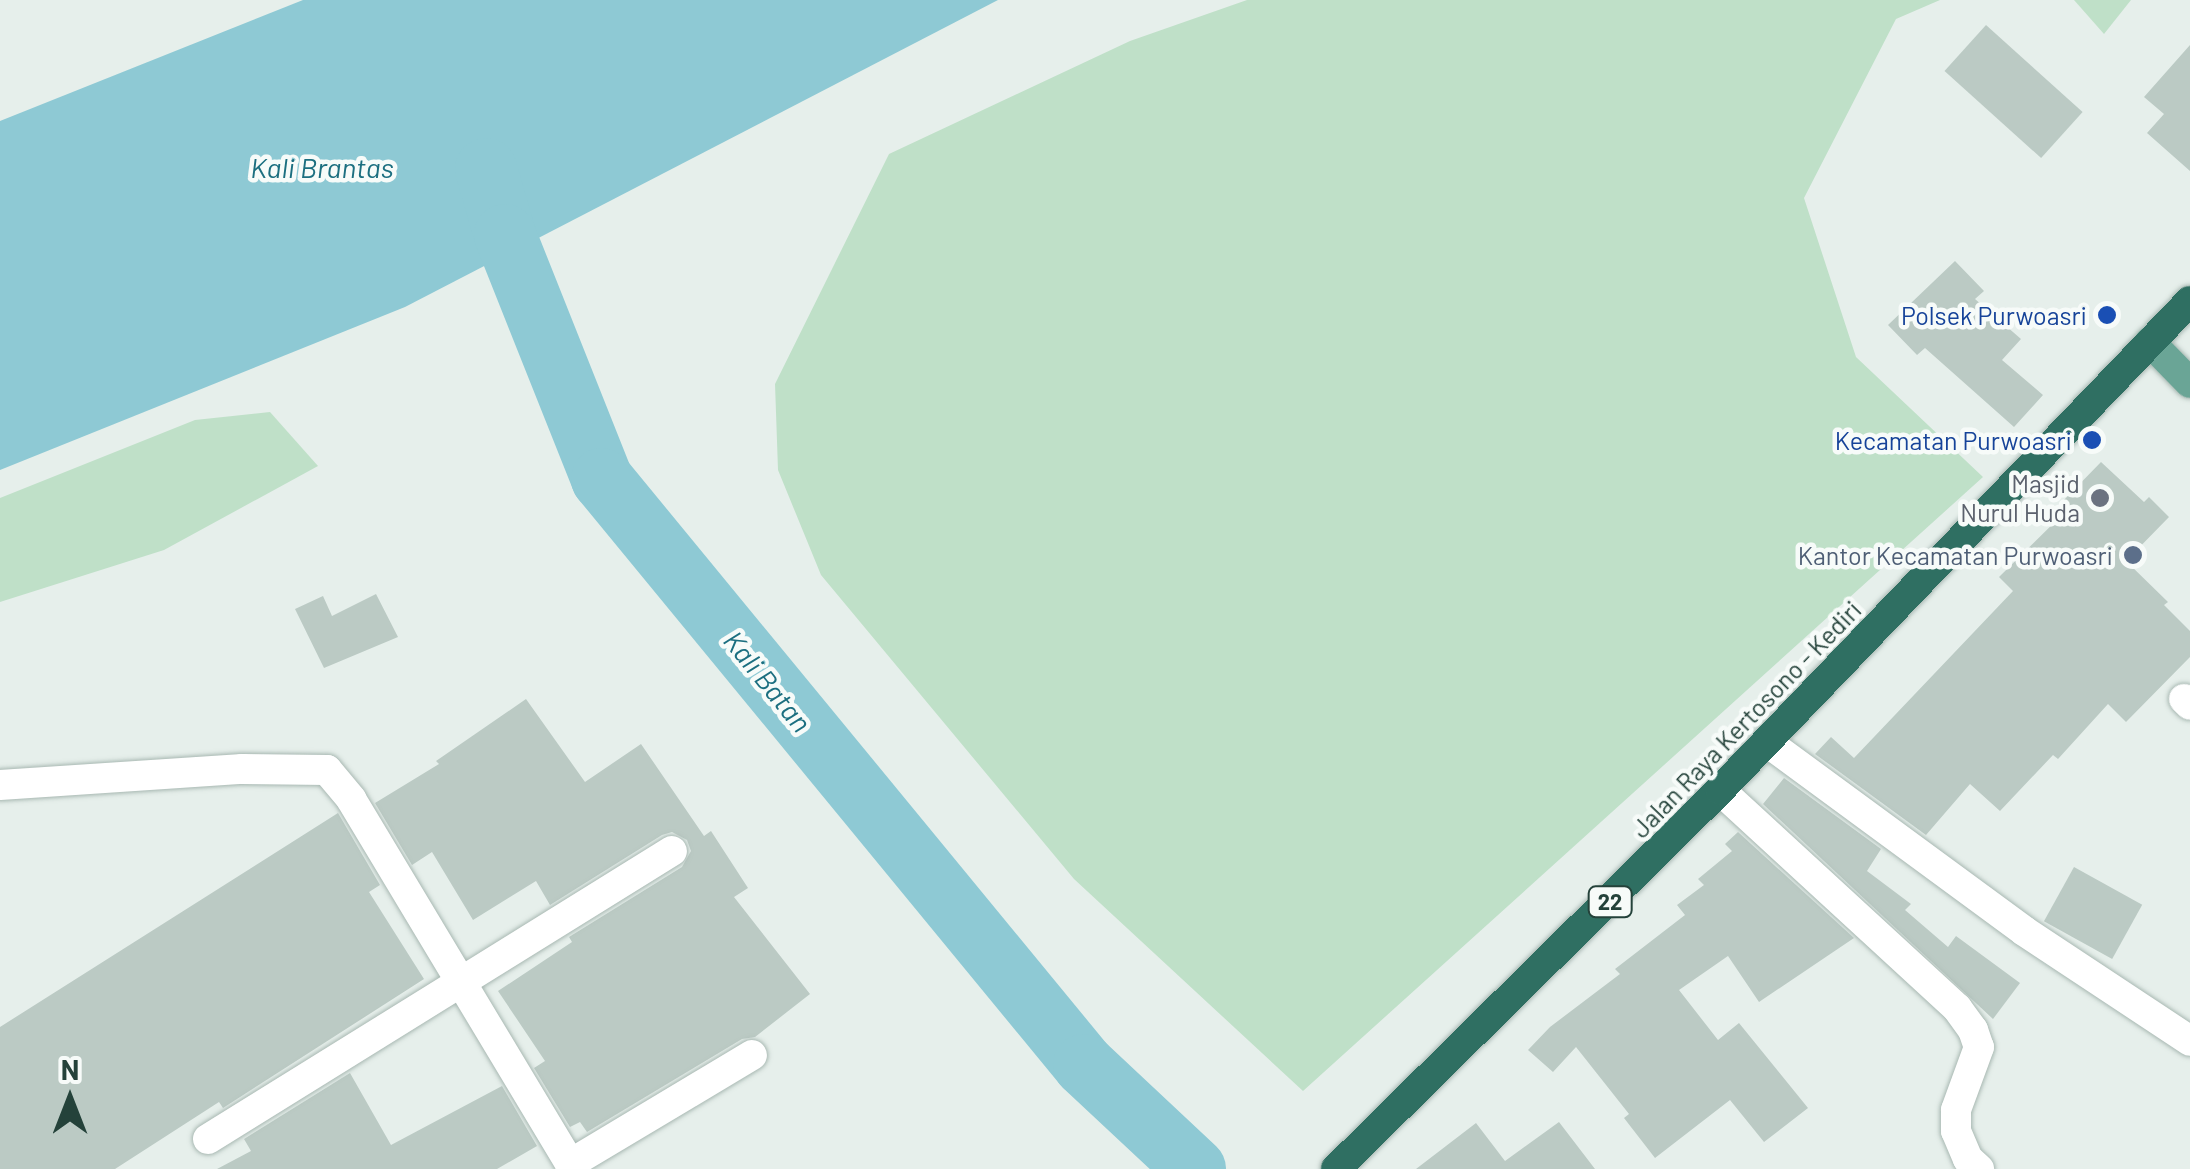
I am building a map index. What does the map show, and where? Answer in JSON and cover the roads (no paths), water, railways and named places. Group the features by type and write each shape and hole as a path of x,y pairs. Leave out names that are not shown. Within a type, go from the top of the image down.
{"highway":[{"name":"Jalan Raya Kertosono - Kediri","path":"1343,1162 1486,1026 1720,790 2190,301"}],"main road":[{"path":"2150,342 2190,382"}],"street":[{"path":"1767,742 2024,931 2190,1042"},
{"path":"0,785 242,769 327,770 351,799 572,1167 752,1055"},
{"path":"1720,790 1957,1008 1974,1030 1979,1047 1956,1110 1956,1131 1968,1159 1978,1169"},
{"path":"208,1139 672,851"}],"water":[{"name":"Kali Brantas","path":"303,0 998,0 405,307 0,470 0,121"}],"waterway":[{"name":"Kali Batan","path":"486,169 505,235 602,479 1084,1065 1195,1169"}],"place":[{"name":"Polsek Purwoasri","path":"2107,315"},
{"name":"Kecamatan Purwoasri","path":"2092,440"},
{"name":"Masjid Nurul Huda","path":"2100,498"},
{"name":"Kantor Kecamatan Purwoasri","path":"2133,555"}]}
